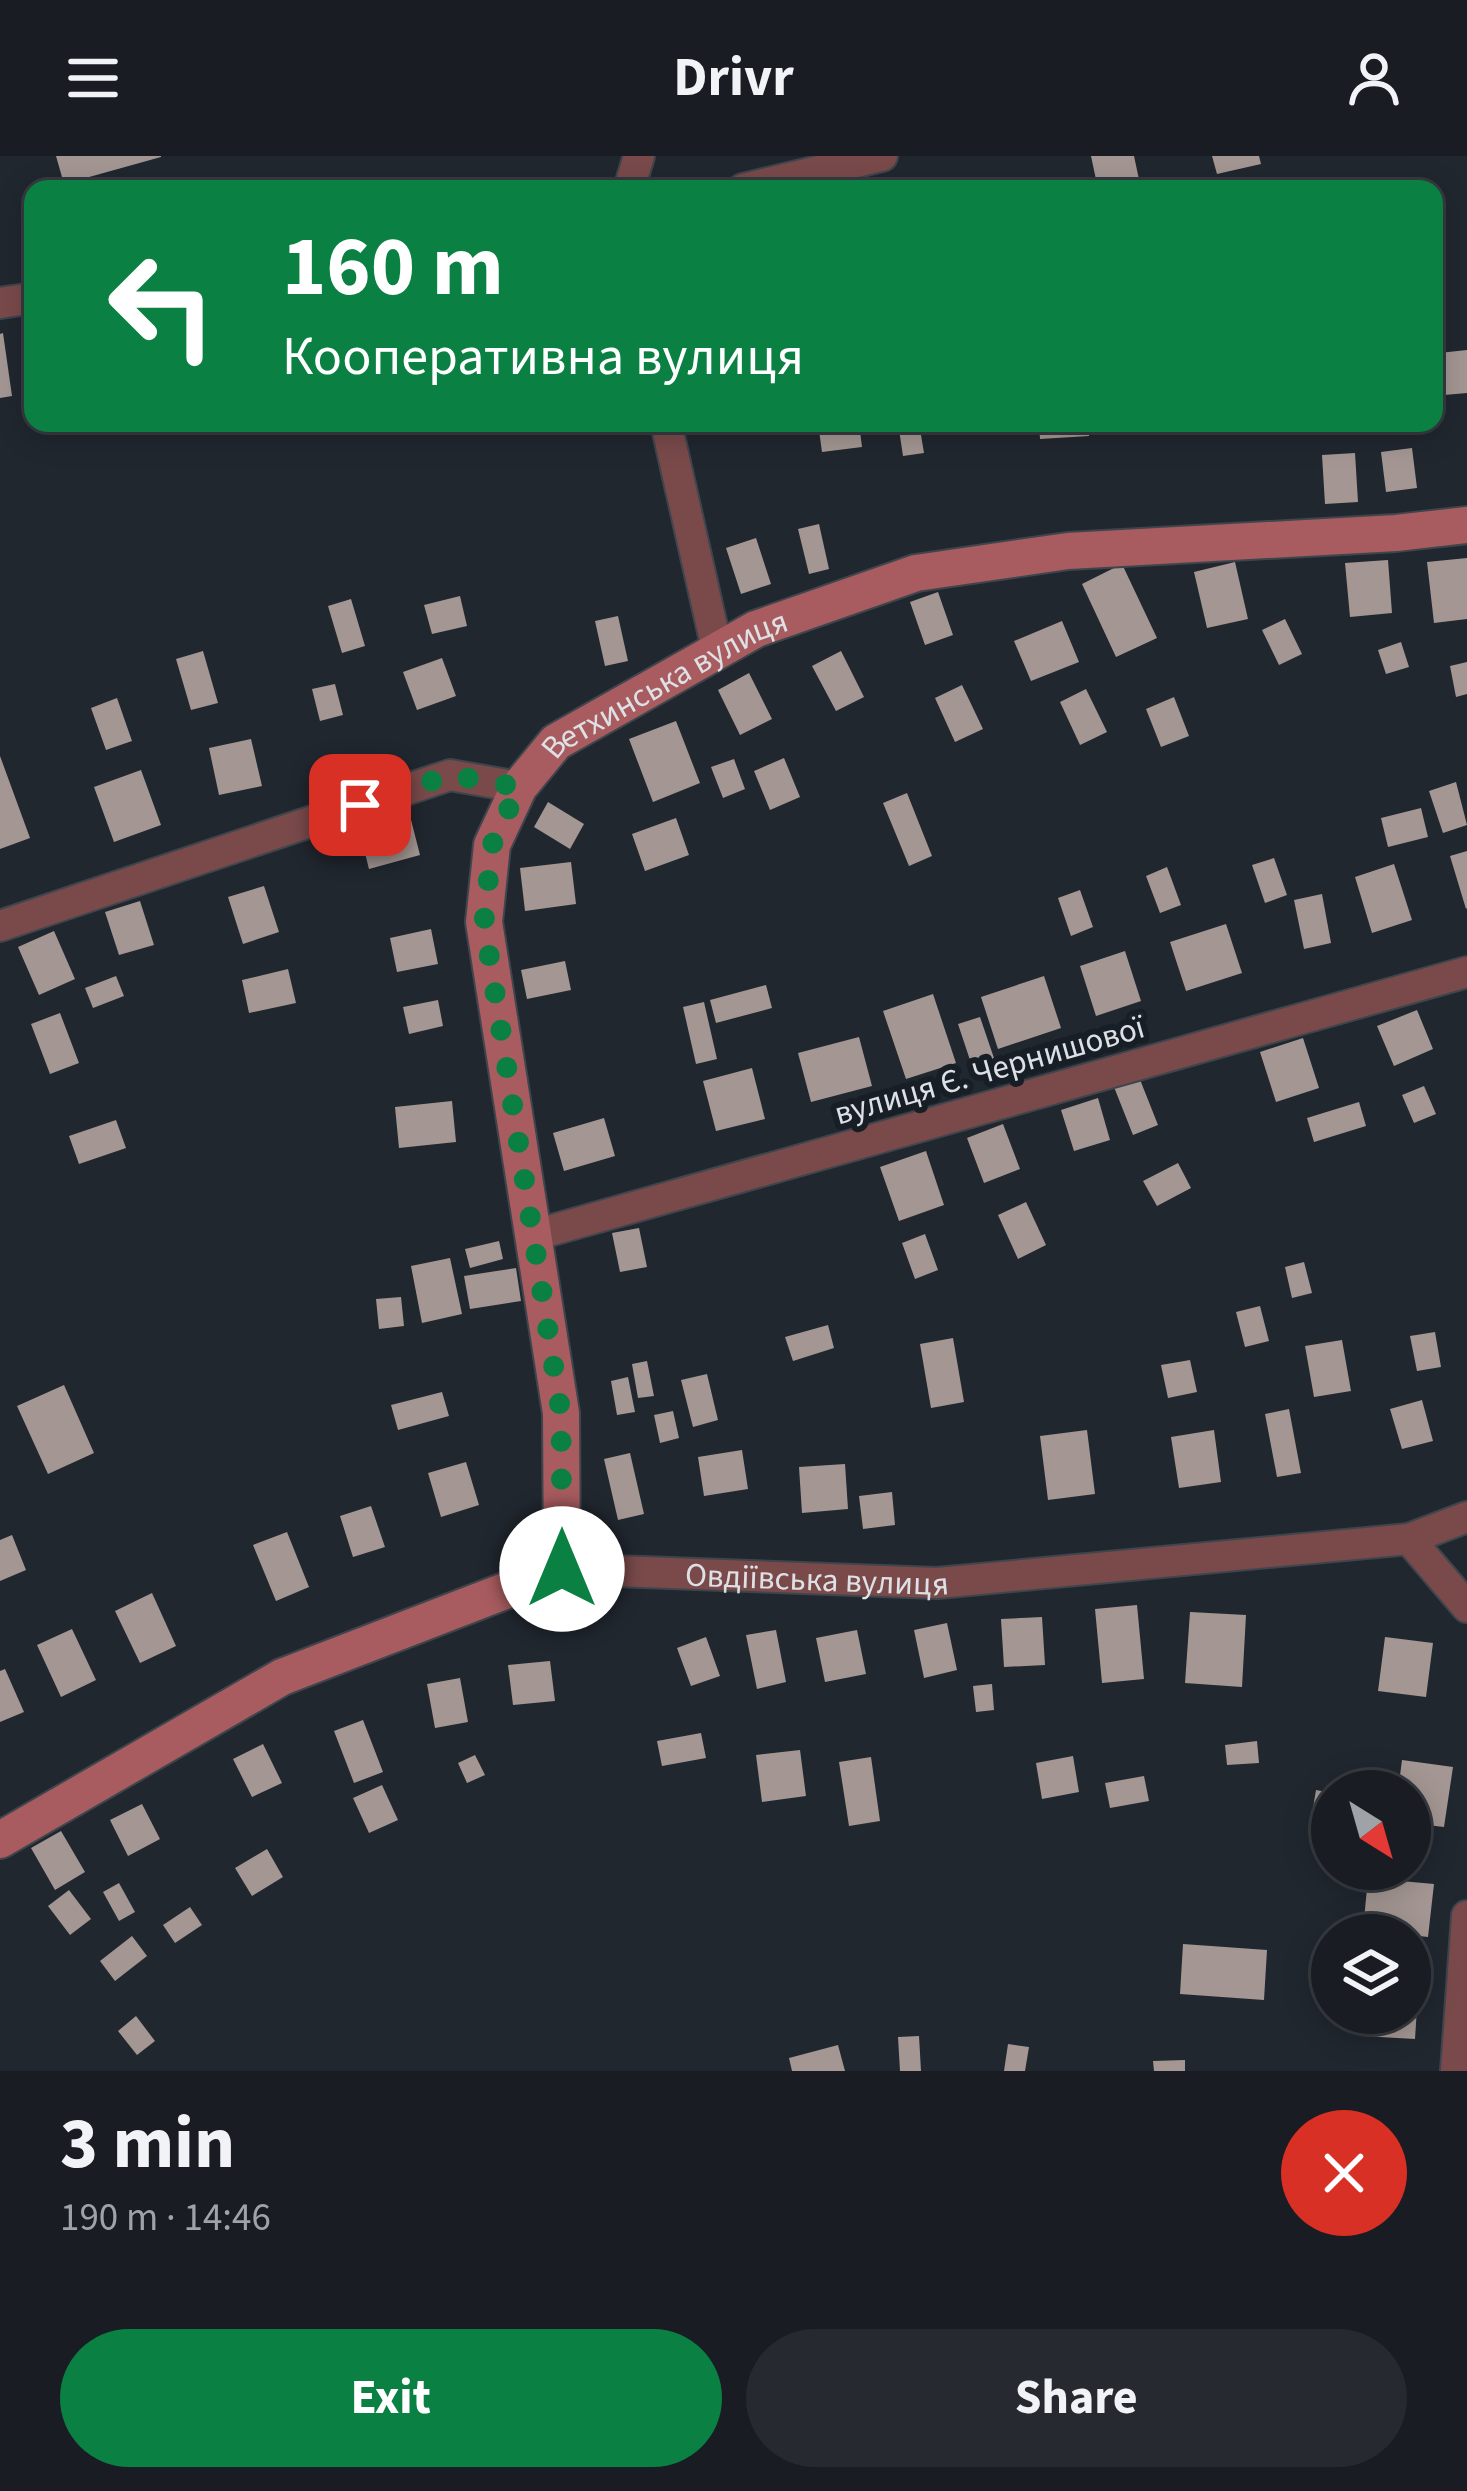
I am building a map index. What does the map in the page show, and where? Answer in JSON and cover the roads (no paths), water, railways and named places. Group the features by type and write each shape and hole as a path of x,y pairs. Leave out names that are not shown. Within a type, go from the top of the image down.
{"main road":[{"name":"Ветхинська вулиця","path":"562,1569 561,1413 484,922 492,845 519,787 556,742 756,628 916,573 1068,551 1467,525"},
{"name":"Овдіївська вулиця","path":"0,1840 283,1677 562,1569"}],"street":[{"path":"781,180 882,156"},
{"path":"668,432 717,650"},
{"path":"0,926 450,775 519,787"},
{"name":"вулиця Є. Чернишової","path":"531,1236 1467,972"},
{"name":"Овдіївська вулиця","path":"562,1569 937,1583 1408,1539 1467,1517"},
{"path":"1408,1539 1467,1607"},
{"path":"1456,2071 1467,1916"}]}
